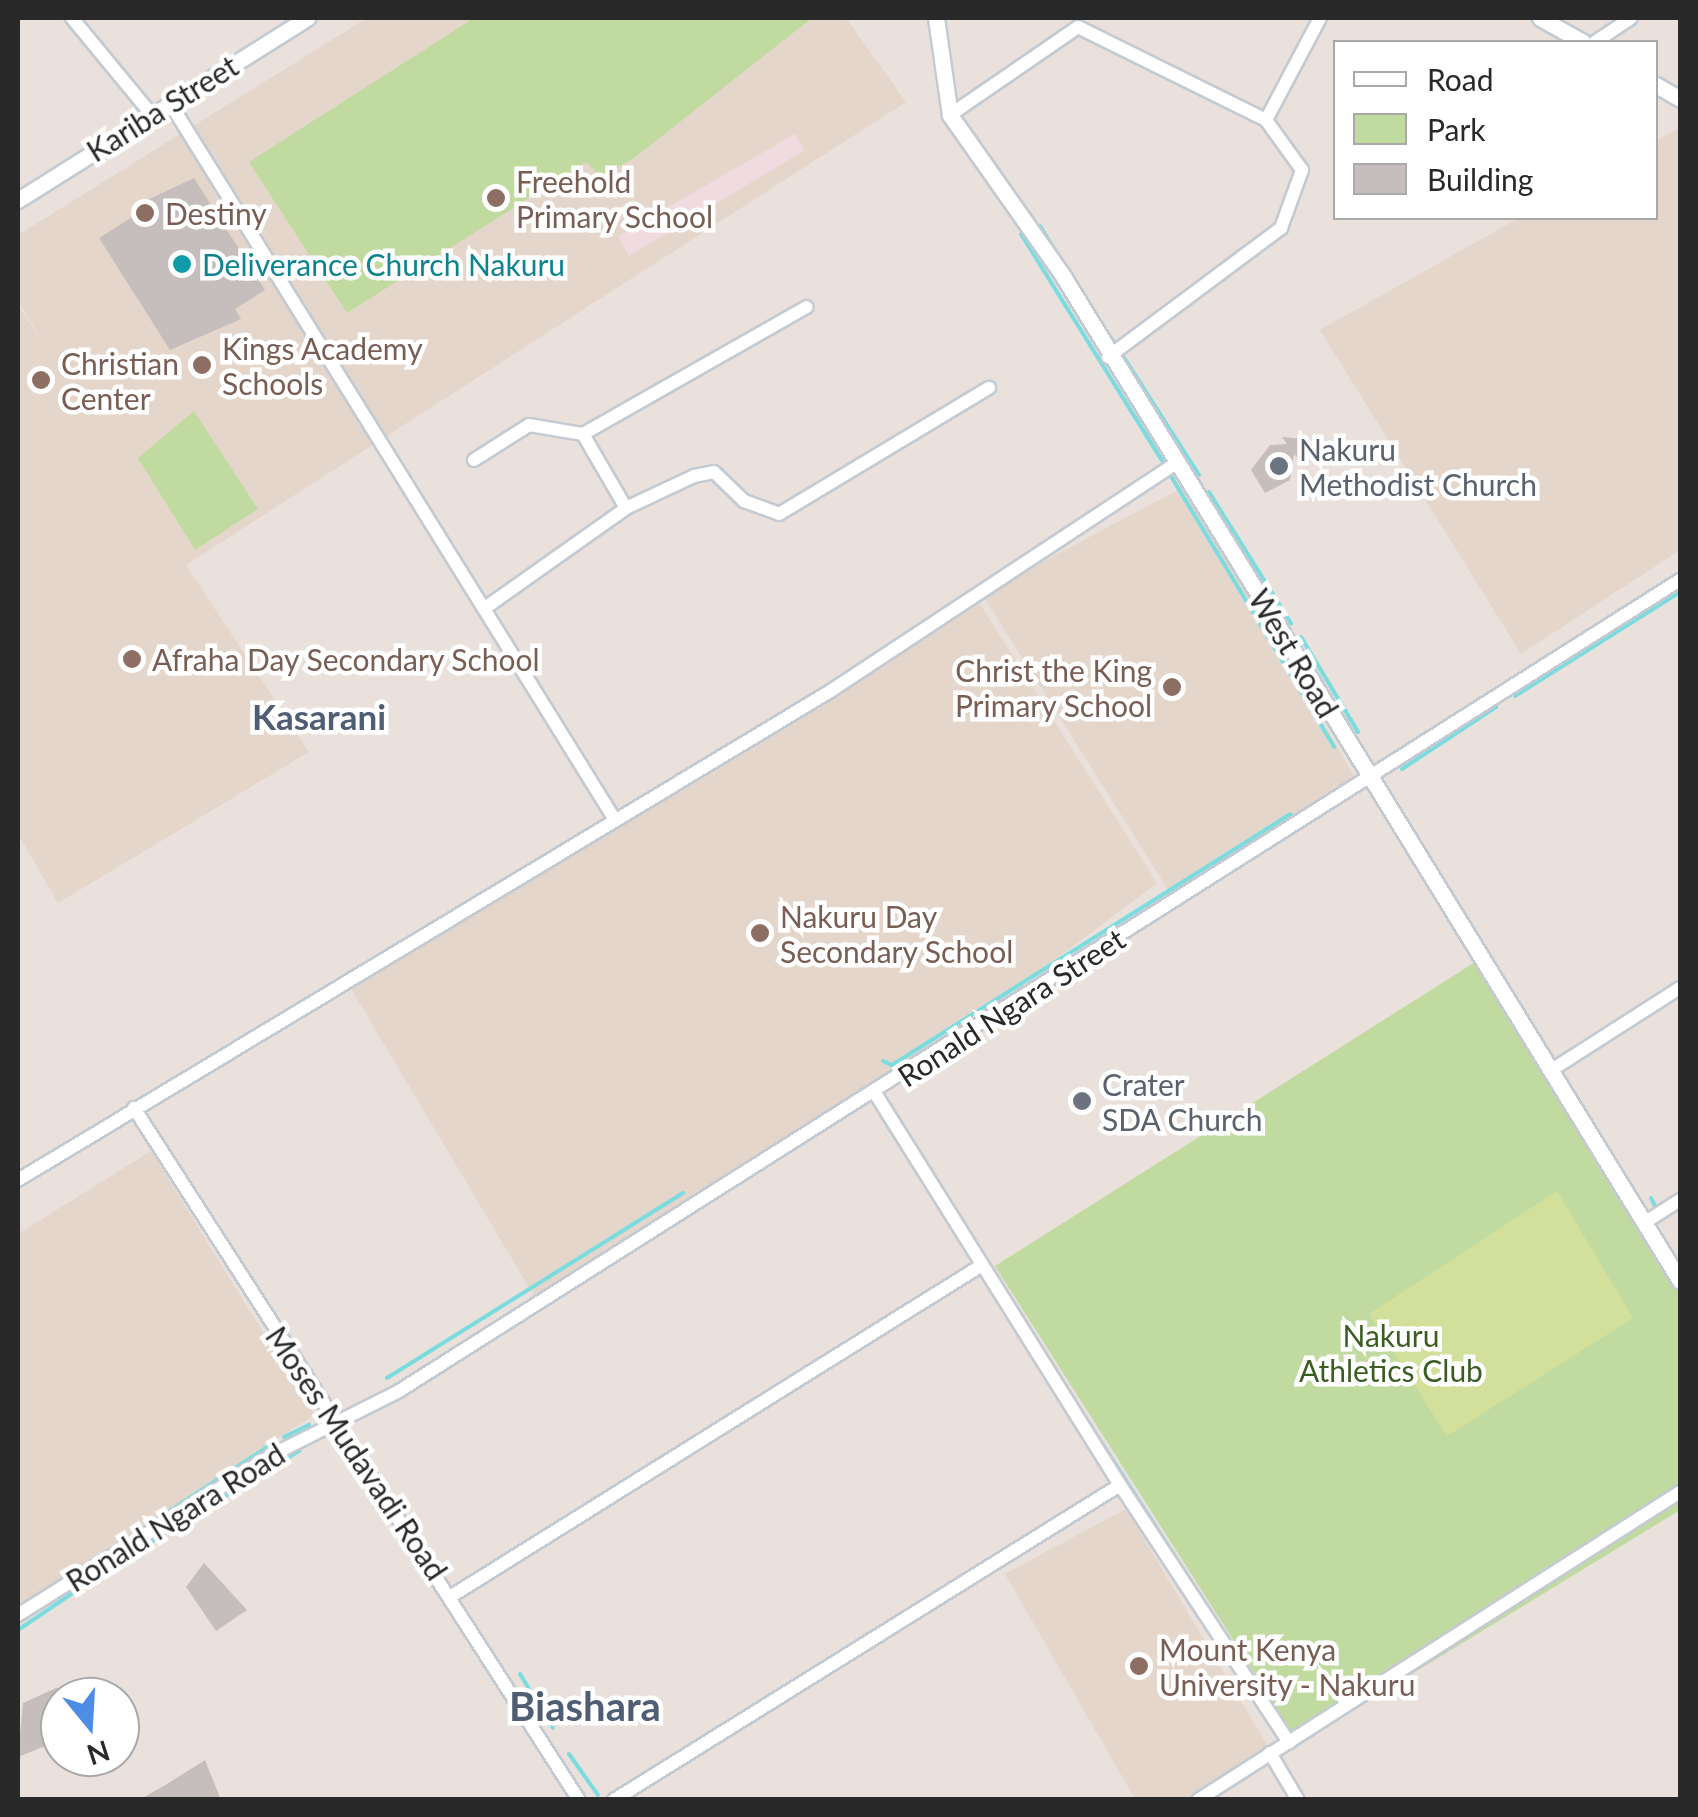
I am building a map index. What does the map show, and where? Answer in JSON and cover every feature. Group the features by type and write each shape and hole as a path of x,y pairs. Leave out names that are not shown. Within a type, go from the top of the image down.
{"street":[{"path":"72,18 152,114"},
{"name":"Kariba Street","path":"18,200 308,18"},
{"name":"West Road","path":"936,18 950,115 1176,463 1680,1281"},
{"path":"1266,120 1320,18"},
{"path":"1540,18 1579,40"},
{"path":"1598,40 1631,18"},
{"path":"950,115 1078,27 1266,120 1301,163 1281,228 1108,357"},
{"path":"1658,86 1680,99"},
{"path":"170,104 615,820"},
{"path":"474,460 529,425 583,434 807,307"},
{"path":"485,608 626,508 714,472 744,501 779,514 989,388"},
{"path":"583,434 626,508"},
{"path":"18,1180 901,648 1176,463"},
{"name":"Ronald Ngara Street","path":"336,1426 876,1094 1367,776 1680,580"},
{"path":"1550,1071 1680,988"},
{"path":"876,1094 979,1266 1289,1742"},
{"name":"Moses Mudavadi Road","path":"134,1108 336,1426 452,1595 578,1800"},
{"path":"1644,1223 1680,1200"},
{"path":"452,1595 979,1266"},
{"name":"Ronald Ngara Road","path":"18,1615 270,1456 336,1426"},
{"path":"614,1800 1120,1485"},
{"path":"1198,1800 1680,1492"},
{"path":"1270,1754 1298,1800"}],"shaded area":[{"path":"367,18 846,18 906,102 186,565 309,752 58,903 18,834 18,305 46,347 18,301 18,235"},
{"path":"1680,127 1680,550 1521,654 1320,330 1515,220 1658,220 1658,140"},
{"path":"795,134 805,150 629,256 618,236"},
{"name":"Christ the King Primary School","path":"1187,485 1356,780 1174,899 982,594"},
{"name":"Nakuru Day Secondary School","path":"980,604 1157,883 875,1095 537,1301 347,982"},
{"path":"151,1151 314,1415 18,1606 18,1234"},
{"name":"Mount Kenya University - Nakuru","path":"1126,1509 1275,1758 1209,1799 1135,1799 1005,1574"}],"green space":[{"path":"474,18 812,18 634,158 602,177 586,162 347,313 249,162"},
{"path":"194,411 258,509 195,550 138,458"},
{"name":"Nakuru Athletics Club","path":"1480,959 1680,1269 1680,1510 1299,1743 995,1266"},
{"path":"1557,1191 1633,1318 1447,1436 1369,1314"}],"building":[{"name":"Deliverance Church Nakuru","path":"194,178 265,290 235,309 241,319 170,350 99,238 137,214 132,207"},
{"name":"Nakuru Methodist Church","path":"1282,437 1305,439 1315,454 1301,464 1294,454 1290,480 1265,493 1251,470 1270,445 1287,444"},
{"path":"204,1563 247,1610 216,1631 186,1587"},
{"path":"40,1695 40,1748 18,1757 23,1703"},
{"path":"205,1760 221,1800 139,1800 167,1784"}],"waterway":[{"path":"1040,226 1070,274"},
{"path":"1021,234 1164,464"},
{"path":"1099,321 1116,345"},
{"path":"1123,356 1199,475"},
{"path":"1169,473 1334,747"},
{"path":"1209,492 1291,623"},
{"path":"1515,696 1680,592"},
{"path":"1301,637 1358,732"},
{"path":"1402,769 1496,707"},
{"path":"883,1061 892,1065 1290,814"},
{"path":"881,1115 914,1167"},
{"path":"387,1378 683,1193"},
{"path":"1651,1198 1658,1212"},
{"path":"938,1205 961,1243"},
{"path":"1049,1359 1073,1398"},
{"path":"1078,1406 1227,1637"},
{"path":"284,1437 309,1425"},
{"path":"117,1545 272,1444"},
{"path":"150,1542 299,1451"},
{"path":"105,1573 137,1552"},
{"path":"67,1577 96,1558"},
{"path":"18,1630 83,1586"},
{"path":"520,1674 553,1728"},
{"path":"569,1754 598,1795"}],"place":[{"name":"Freehold Primary School","path":"496,198"},
{"name":"Destiny","path":"145,213"},
{"name":"Deliverance Church Nakuru","path":"182,264"},
{"name":"Kings Academy Schools","path":"202,365"},
{"name":"Christian Center","path":"41,380"},
{"name":"Nakuru Methodist Church","path":"1279,466"},
{"name":"Afraha Day Secondary School","path":"132,659"},
{"name":"Christ the King Primary School","path":"1172,687"},
{"name":"Nakuru Day Secondary School","path":"760,933"},
{"name":"Crater SDA Church","path":"1082,1101"},
{"name":"Mount Kenya University - Nakuru","path":"1139,1666"}],"district":[{"name":"Kasarani","path":"319,716"},
{"name":"Biashara","path":"585,1706"}]}
